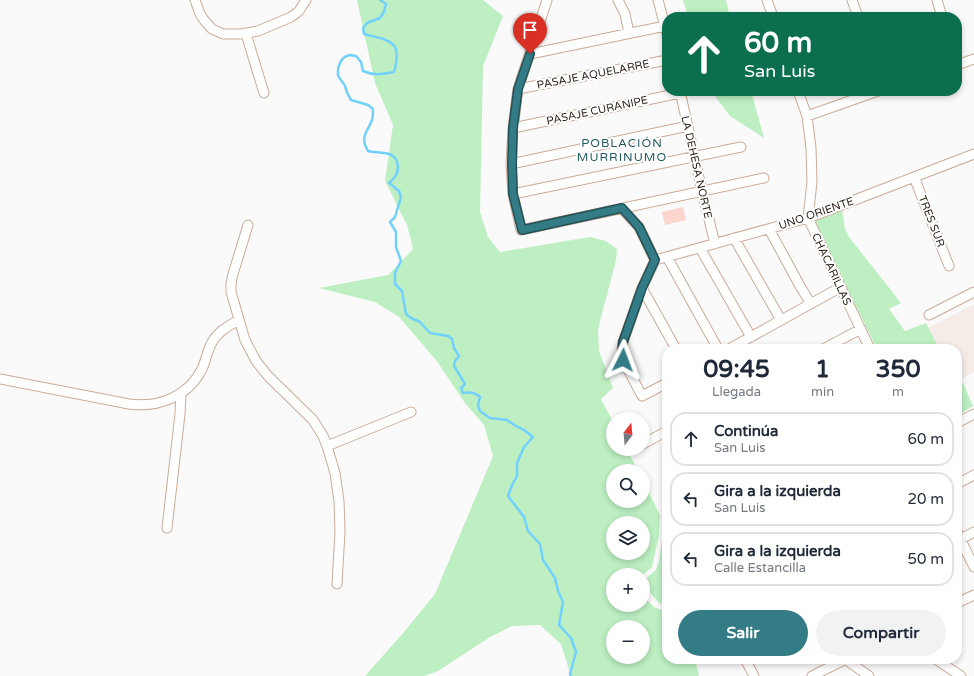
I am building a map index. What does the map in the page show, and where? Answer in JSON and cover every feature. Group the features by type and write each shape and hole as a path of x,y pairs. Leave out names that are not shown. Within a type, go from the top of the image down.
{"street":[{"path":"195,0 197,8 204,20 216,31 222,34 246,34 264,29 291,17 302,8 306,0"},
{"path":"547,0 518,89 513,128 513,194 522,230 764,178"},
{"path":"618,0 625,14 629,33"},
{"path":"658,0 662,15"},
{"path":"767,0 771,12"},
{"path":"852,0 856,12"},
{"path":"937,0 941,12"},
{"path":"530,54 629,33 662,30"},
{"path":"246,34 264,93"},
{"path":"962,63 974,59"},
{"name":"PASAJE AQUELARRE","path":"518,89 662,61"},
{"name":"PASAJE CURANIPE","path":"513,128 662,96"},
{"name":"LA DEHESA NORTE","path":"681,96 715,244"},
{"path":"800,96 807,116 812,164 811,194 808,218"},
{"path":"807,116 864,96"},
{"path":"512,164 688,126"},
{"path":"513,194 741,147"},
{"name":"UNO ORIENTE","path":"655,260 808,218 974,154"},
{"name":"TRES SUR","path":"914,177 949,266"},
{"path":"622,208 639,227 655,260 642,288 623,342 623,360 642,396 662,386"},
{"name":"CHACARILLAS","path":"808,218 868,344"},
{"path":"248,225 233,274 231,292 245,340 256,361 268,376 313,420 323,436 327,446 335,472 340,501 337,584"},
{"path":"769,229 811,304"},
{"path":"734,238 781,320"},
{"path":"700,248 751,337"},
{"path":"667,257 715,344"},
{"path":"738,344 841,287"},
{"path":"642,288 673,344"},
{"path":"929,316 974,292"},
{"path":"0,379 136,405 160,403 181,393 193,383 201,371 214,339 223,329 239,320"},
{"path":"832,344 861,329"},
{"path":"168,528 181,393"},
{"path":"327,446 412,412"},
{"path":"962,420 974,414"},
{"path":"650,440 662,434"},
{"path":"962,481 974,475"},
{"path":"962,536 974,532"},
{"path":"962,544 974,567"},
{"path":"962,601 974,595"},
{"path":"748,664 754,676"},
{"path":"816,675 837,664"},
{"path":"853,664 869,676"},
{"path":"943,664 961,676"}],"shaded area":[{"path":"974,304 974,372 962,378 962,344 936,344 928,328"}],"green space":[{"path":"357,0 483,0 503,16 483,66 480,212 488,237 500,252 590,237 606,241 617,249 616,260 598,329 599,351 613,388 601,399 608,412 606,412 606,456 630,456 634,464 606,464 606,508 650,508 650,495 660,515 659,535 652,567 650,569 606,568 606,612 650,612 650,603 654,607 662,610 662,664 696,664 699,676 570,676 561,644 540,625 512,626 490,637 438,671 424,676 365,676 435,594 493,456 484,425 465,403 436,360 399,317 375,302 319,288 388,275 413,249 407,225 385,181 393,125 375,83"},
{"path":"683,0 726,0 729,12 687,12"},
{"path":"715,96 752,96 764,138 730,116"},
{"path":"842,210 845,229 849,237 901,303 889,309 905,331 926,323 936,344 875,344 814,221"},
{"path":"962,384 973,406 962,413"},
{"path":"662,540 662,604 650,592 650,575 656,570"}],"building":[{"path":"683,207 686,220 665,225 662,212"}],"waterway":[{"path":"380,0 386,4 384,12 380,18 367,23 363,28 364,34 381,38 392,44 397,54 394,72 378,74 367,73 363,71 361,62 356,56 350,55 344,57 340,62 338,75 351,100 368,105 373,109 372,120 364,138 365,146 368,151 387,153 394,157 397,161 397,172 389,183 399,191 401,197 395,217 390,222 396,232 396,247 401,261 395,273 395,284 402,291 406,314 420,322 430,333 448,336 452,339 454,348 459,356 455,361 454,366 465,384 461,388 463,393 468,392 476,394 480,397 478,405 480,411 490,418 507,420 533,437 524,447 517,463 517,476 508,496 524,517 528,531 540,544 543,560 555,578 558,591 563,602 559,625 571,638 576,652 570,674 571,676"}],"district":[{"name":"POBLACIÓN MURRINUMO","path":"622,150"}],"route":[{"path":"530,54 518,89 513,128 513,194 522,230 622,208 639,227 655,260 642,288 623,342 623,360"}]}
